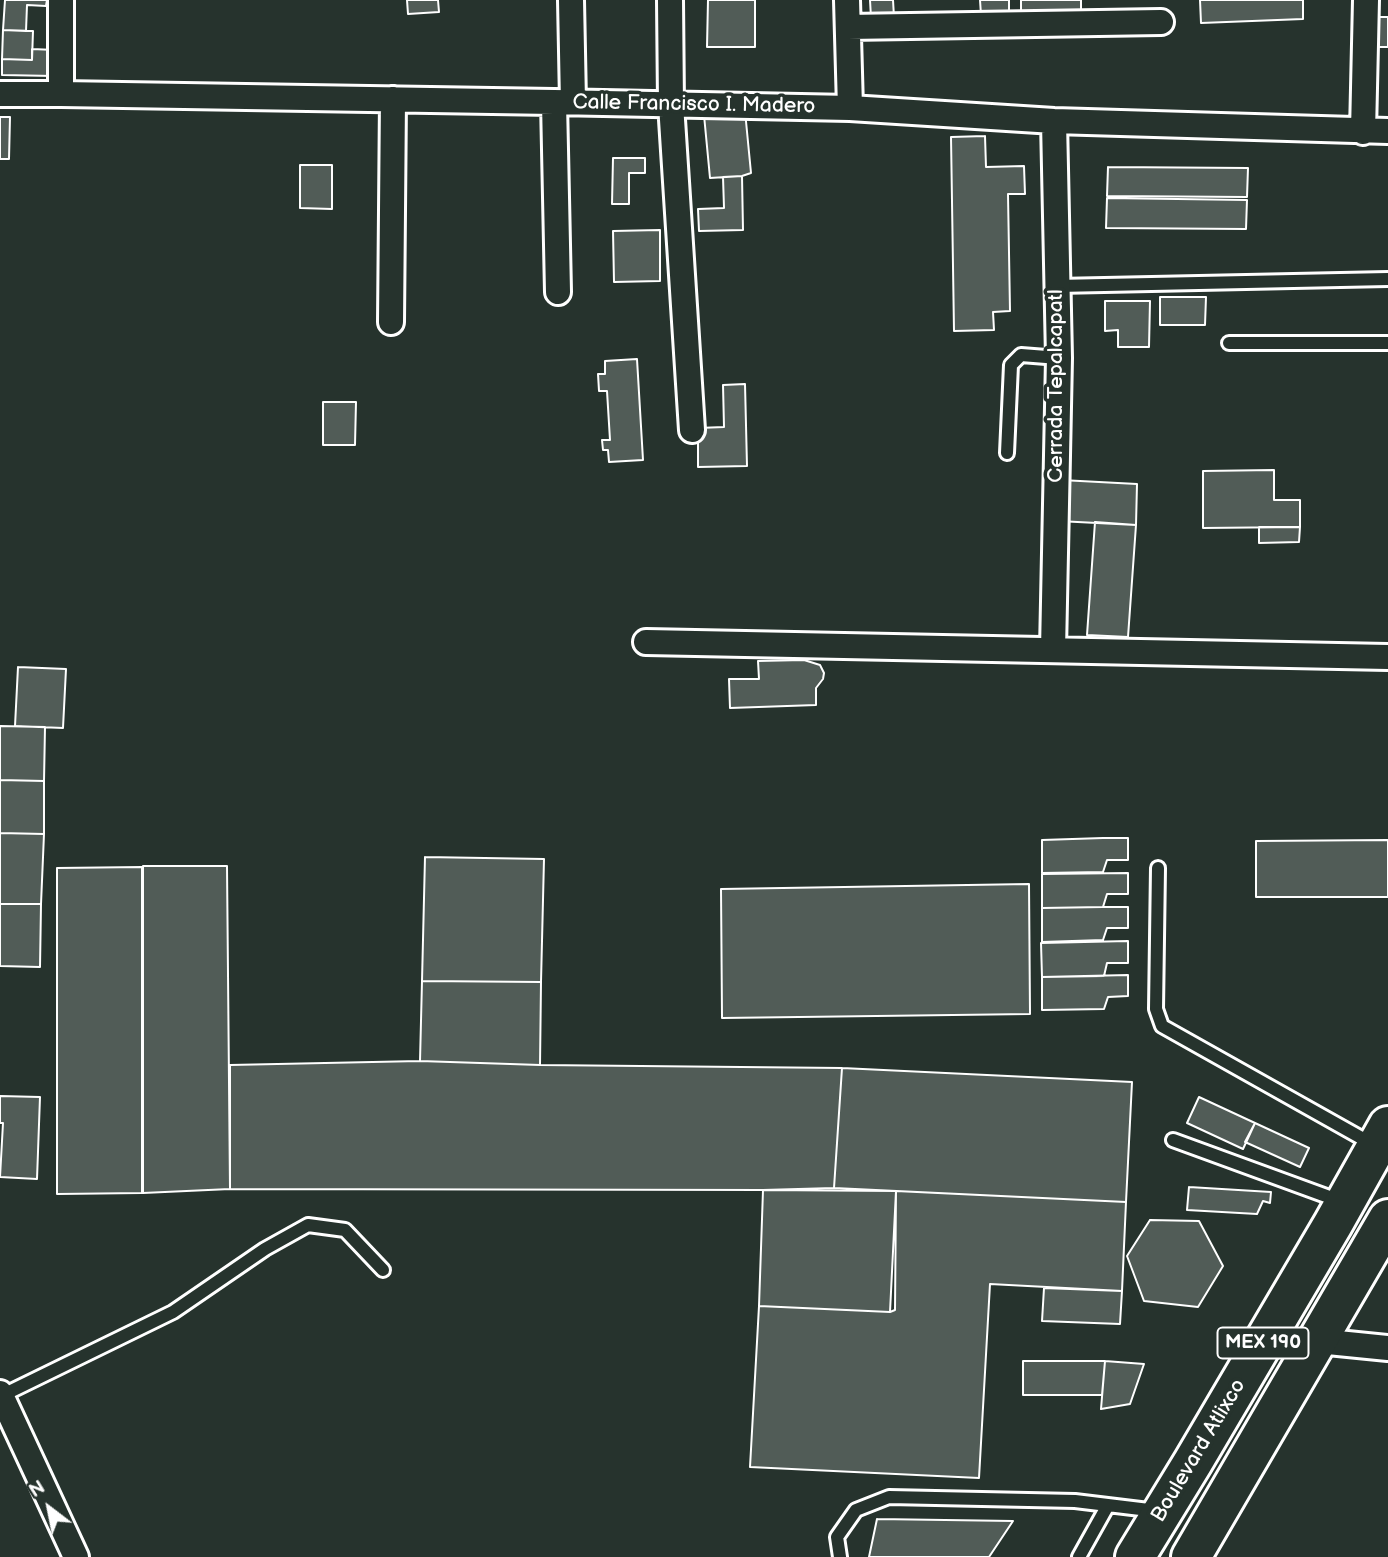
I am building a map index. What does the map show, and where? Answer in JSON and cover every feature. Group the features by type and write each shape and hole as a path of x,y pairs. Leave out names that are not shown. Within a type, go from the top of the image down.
{"main road":[{"name":"Boulevard Atlixco","path":"1135,1557 1382,1136"},
{"name":"MEX 190","path":"1191,1557 1388,1219"},
{"path":"1193,1462 1235,1484"}],"street":[{"path":"61,0 61,94"},
{"path":"558,292 564,102 571,0"},
{"path":"670,0 671,104 692,430"},
{"path":"847,0 850,108"},
{"path":"1366,0 1376,131"},
{"path":"848,27 1161,22"},
{"name":"Calle Francisco I. Madero","path":"0,94 850,108 1054,121 1376,131"},
{"path":"391,322 393,99"},
{"name":"Cerrada Tepalcapatl","path":"1053,650 1059,358 1054,121"},
{"path":"646,642 1388,657"},
{"path":"1318,1341 1388,1348"},
{"path":"1,1394 76,1557"}],"lane":[{"path":"1057,286 1388,279"},
{"path":"1229,343 1388,344"},
{"path":"1007,453 1011,365 1021,355 1059,358"},
{"path":"1158,868 1156,1009 1162,1026 1382,1136"},
{"path":"1173,1140 1345,1203"},
{"path":"1,1394 173,1312 265,1249 308,1225 345,1230 383,1270"},
{"path":"840,1557 837,1537 856,1510 889,1497 1075,1501 1162,1512"},
{"path":"1080,1557 1108,1505"}],"building":[{"path":"5,0 47,0 46,6 27,5 26,31 3,30"},
{"path":"407,0 438,0 439,12 408,14"},
{"path":"708,0 755,0 755,47 707,47"},
{"path":"870,0 893,0 894,17 871,18"},
{"path":"980,0 1009,0 1009,15 981,15"},
{"path":"1021,0 1081,0 1081,15 1021,15"},
{"path":"1200,0 1303,0 1303,19 1201,23"},
{"path":"1378,17 1388,17 1388,47 1376,47"},
{"path":"3,30 33,31 32,60 2,59"},
{"path":"32,49 55,50 54,76 2,75 2,59 32,60"},
{"path":"745,111 751,173 710,178 704,115"},
{"path":"0,117 10,117 9,159 0,159"},
{"path":"985,136 986,167 1024,166 1025,194 1008,194 1010,311 993,312 994,330 954,331 951,137"},
{"path":"613,158 645,158 645,173 629,173 629,204 612,204"},
{"path":"300,165 332,165 332,209 300,208"},
{"path":"1108,167 1248,168 1247,197 1107,196"},
{"path":"742,176 743,230 699,231 698,209 724,208 723,177"},
{"path":"1107,198 1247,200 1246,229 1106,228"},
{"path":"660,230 660,281 614,282 613,231"},
{"path":"1160,297 1206,297 1205,325 1160,325"},
{"path":"1105,301 1150,301 1149,347 1118,347 1118,330 1105,331"},
{"path":"637,359 643,460 609,462 608,450 603,450 602,440 610,440 607,391 599,391 598,374 605,374 605,361"},
{"path":"745,384 747,466 698,467 698,428 724,427 723,385"},
{"path":"323,402 356,402 355,445 323,445"},
{"path":"1274,470 1274,500 1300,500 1300,527 1203,528 1203,471"},
{"path":"1061,480 1137,484 1136,525 1058,521"},
{"path":"1095,522 1136,525 1128,637 1087,635"},
{"path":"1259,527 1300,527 1299,542 1259,543"},
{"path":"804,660 820,665 824,673 816,688 816,705 730,708 729,679 759,679 758,661"},
{"path":"18,667 66,669 63,728 15,726"},
{"path":"0,726 45,727 44,781 0,780"},
{"path":"0,780 44,781 44,834 0,833"},
{"path":"0,833 44,834 41,904 0,904"},
{"path":"1128,838 1128,860 1107,860 1103,872 1042,873 1042,840"},
{"path":"1388,840 1388,897 1256,897 1256,841"},
{"path":"425,857 544,859 541,982 422,981"},
{"path":"143,866 227,866 230,1189 143,1193"},
{"path":"142,867 142,1193 57,1194 57,868"},
{"path":"1128,873 1128,894 1107,894 1103,907 1042,908 1042,874"},
{"path":"1029,884 1030,1014 722,1018 721,889"},
{"path":"0,904 41,904 40,967 0,966"},
{"path":"1128,907 1128,928 1107,928 1103,940 1042,942 1042,908"},
{"path":"1128,941 1128,963 1107,963 1104,976 1042,977 1041,943"},
{"path":"1128,975 1128,996 1108,997 1104,1009 1042,1010 1042,977"},
{"path":"422,981 541,982 540,1065 420,1061"},
{"path":"420,1061 842,1068 834,1188 230,1189 230,1065"},
{"path":"842,1068 1132,1082 1126,1202 834,1188"},
{"path":"0,1096 40,1097 37,1179 0,1177 3,1123 0,1123"},
{"path":"1199,1097 1255,1123 1243,1149 1187,1123"},
{"path":"1255,1123 1309,1148 1300,1167 1245,1142"},
{"path":"1189,1187 1271,1192 1270,1203 1263,1201 1257,1214 1187,1210"},
{"path":"763,1190 896,1191 895,1310 890,1312 759,1306"},
{"path":"896,1191 1126,1202 1122,1291 990,1284 979,1478 750,1467 759,1306 890,1312"},
{"path":"1150,1220 1199,1221 1223,1266 1198,1307 1144,1301 1127,1256"},
{"path":"1044,1288 1122,1291 1120,1324 1042,1321"},
{"path":"1023,1361 1105,1361 1102,1395 1023,1395"},
{"path":"1105,1361 1144,1364 1130,1404 1101,1409"},
{"path":"877,1519 1013,1521 989,1557 869,1557"}]}
